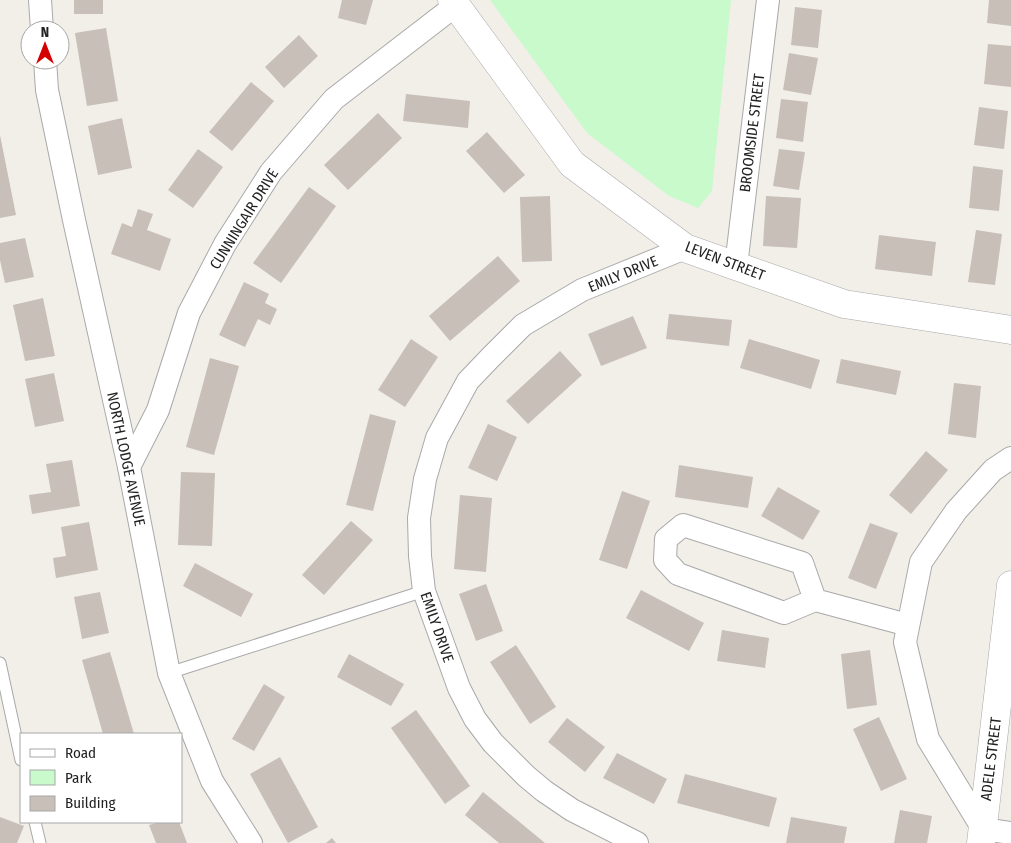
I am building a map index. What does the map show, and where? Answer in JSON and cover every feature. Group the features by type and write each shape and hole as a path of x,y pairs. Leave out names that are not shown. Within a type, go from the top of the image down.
{"street":[{"path":"40,0 41,20"},
{"name":"BROOMSIDE STREET","path":"736,266 768,0"},
{"name":"LEVEN STREET","path":"454,2 572,164 685,248 844,304 1011,330"},
{"name":"CUNNINGAIR DRIVE","path":"129,466 158,410 189,313 225,244 271,172 334,100 454,2"},
{"name":"NORTH LODGE AVENUE","path":"46,70 47,90 129,466 169,673 212,781 251,843"},
{"name":"EMILY DRIVE","path":"637,843 572,810 544,792 493,743 475,719 459,688 441,643 424,591 420,556 419,518 425,479 437,438 468,381 490,358 524,325 582,290 685,248"},
{"path":"1011,458 993,470 956,511 921,562 904,642 928,739 982,836 1011,833"},
{"path":"816,600 802,563 683,525 666,539 665,560 678,574 784,613 816,600 908,625"},
{"name":"ADELE STREET","path":"982,836 1011,585"}],"lane":[{"path":"169,673 424,591"},
{"path":"0,663 20,755"},
{"path":"35,823 40,843"}],"green space":[{"path":"490,0 731,0 712,191 698,208 669,196 587,133"}],"building":[{"path":"74,0 103,0 103,14 74,14"},
{"path":"342,0 373,0 366,25 338,18"},
{"path":"989,0 1011,0 1011,26 987,23"},
{"path":"795,7 822,10 818,48 791,45"},
{"path":"106,28 118,101 87,106 75,33"},
{"path":"299,35 318,56 284,88 265,67"},
{"path":"988,44 1011,46 1011,87 984,84"},
{"path":"789,53 818,58 811,95 783,90"},
{"path":"251,82 274,101 232,151 209,132"},
{"path":"406,94 470,101 468,128 403,121"},
{"path":"781,99 808,102 803,142 776,138"},
{"path":"979,107 1008,111 1004,149 974,145"},
{"path":"378,113 402,138 348,190 324,165"},
{"path":"122,118 132,168 98,175 88,126"},
{"path":"487,132 525,175 504,193 466,151"},
{"path":"0,135 16,215 0,218"},
{"path":"198,149 223,167 193,208 168,190"},
{"path":"779,149 805,152 799,190 773,186"},
{"path":"973,166 1003,170 999,211 969,208"},
{"path":"309,187 336,206 281,283 253,263"},
{"path":"550,196 552,261 522,262 520,197"},
{"path":"766,196 801,198 797,248 763,246"},
{"path":"138,209 153,214 147,230 171,239 160,271 111,254 122,223 132,227"},
{"path":"976,230 1002,234 995,285 968,282"},
{"path":"879,235 936,242 932,276 875,269"},
{"path":"25,238 34,277 5,283 0,260 0,243"},
{"path":"498,256 520,281 450,341 429,316"},
{"path":"244,282 269,294 265,303 277,309 270,325 258,319 245,347 219,335"},
{"path":"43,298 55,356 25,361 13,305"},
{"path":"669,314 732,320 729,346 666,339"},
{"path":"633,316 647,348 601,366 588,334"},
{"path":"411,339 438,357 405,407 378,390"},
{"path":"749,339 820,360 811,389 740,368"},
{"path":"560,351 582,375 528,424 506,401"},
{"path":"210,358 239,366 214,455 186,447"},
{"path":"841,359 901,371 896,395 836,383"},
{"path":"54,373 64,421 35,427 25,379"},
{"path":"954,383 981,386 976,438 948,434"},
{"path":"370,414 396,421 373,511 346,505"},
{"path":"488,424 517,437 497,481 468,468"},
{"path":"926,451 948,470 911,514 889,495"},
{"path":"72,460 80,506 32,514 29,495 51,492 46,464"},
{"path":"679,465 753,477 748,508 675,497"},
{"path":"181,472 215,473 212,546 178,545"},
{"path":"778,487 820,511 803,540 761,516"},
{"path":"622,491 650,501 627,569 599,560"},
{"path":"460,495 492,498 486,572 454,569"},
{"path":"351,521 373,540 324,595 302,575"},
{"path":"89,522 98,570 56,578 53,558 66,556 61,527"},
{"path":"870,523 898,533 876,589 848,578"},
{"path":"195,563 253,594 241,617 183,586"},
{"path":"486,584 503,631 476,641 459,594"},
{"path":"641,590 704,623 689,651 626,618"},
{"path":"100,592 109,633 82,639 74,597"},
{"path":"722,630 769,638 765,668 717,661"},
{"path":"516,645 556,707 530,724 490,662"},
{"path":"870,650 877,705 847,709 841,654"},
{"path":"110,652 134,733 103,733 82,660"},
{"path":"349,654 404,684 391,706 337,677"},
{"path":"264,684 285,697 254,751 232,739"},
{"path":"416,710 470,786 445,804 391,728"},
{"path":"879,717 907,779 881,791 853,729"},
{"path":"567,718 605,747 585,772 548,742"},
{"path":"617,753 667,779 654,804 603,778"},
{"path":"280,757 318,827 288,843 250,774"},
{"path":"685,774 777,798 769,827 677,803"},
{"path":"483,792 545,843 499,843 465,815"},
{"path":"900,810 932,816 927,843 894,843"},
{"path":"0,817 24,826 17,843 0,843"},
{"path":"791,817 847,827 844,843 786,843"},
{"path":"156,823 179,823 187,843 156,843 149,825"},
{"path":"332,838 336,843 326,843"}]}
